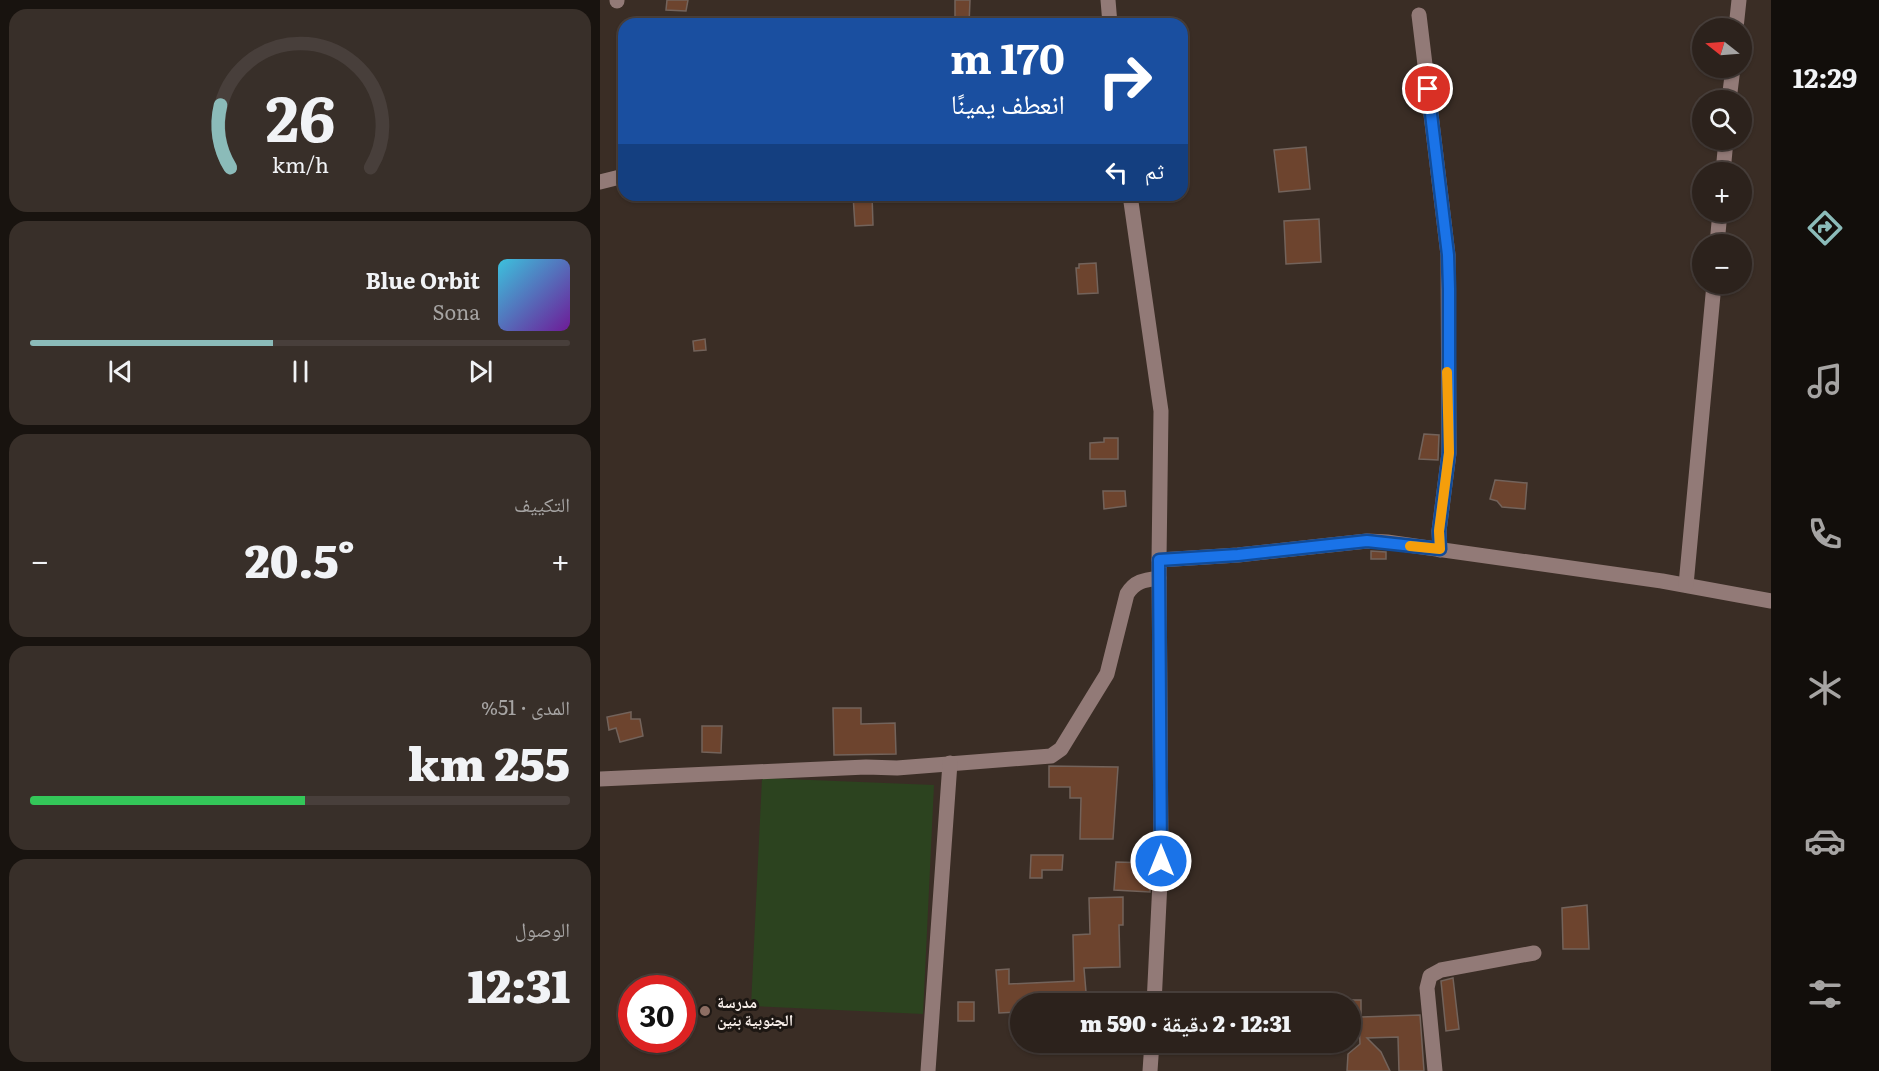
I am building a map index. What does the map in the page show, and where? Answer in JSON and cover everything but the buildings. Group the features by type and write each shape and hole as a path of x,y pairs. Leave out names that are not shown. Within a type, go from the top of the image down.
{"street":[{"path":"1107,0 1109,18"},
{"path":"1737,18 1739,0"},
{"path":"1419,15 1448,255 1449,453 1439,531 1440,549"},
{"path":"600,182 618,178"},
{"path":"1131,201 1161,411 1159,560 1161,861 1155,993"},
{"path":"1686,585 1713,294"},
{"path":"1159,560 1238,555 1367,541 1440,549 1686,585 1771,601"},
{"path":"600,779 866,767 897,768 1051,756 1061,749 1107,674 1127,594 1132,585 1159,578"},
{"path":"928,1071 950,763"},
{"path":"1436,1071 1427,994 1430,976 1441,970 1534,953"},
{"path":"1150,1071 1151,1053"}],"green space":[{"path":"762,778 934,785 923,1014 751,1006"}],"slow traffic":[{"path":"1410,546 1440,549 1439,531 1449,453 1447,372"}],"place":[{"name":"مدرسة الجنوبية بنين","path":"705,1011"}],"route":[{"path":"1161,861 1159,560 1187,560 1367,541 1440,549 1439,531 1449,453 1447,369 1449,289 1448,255 1428,89"}]}
